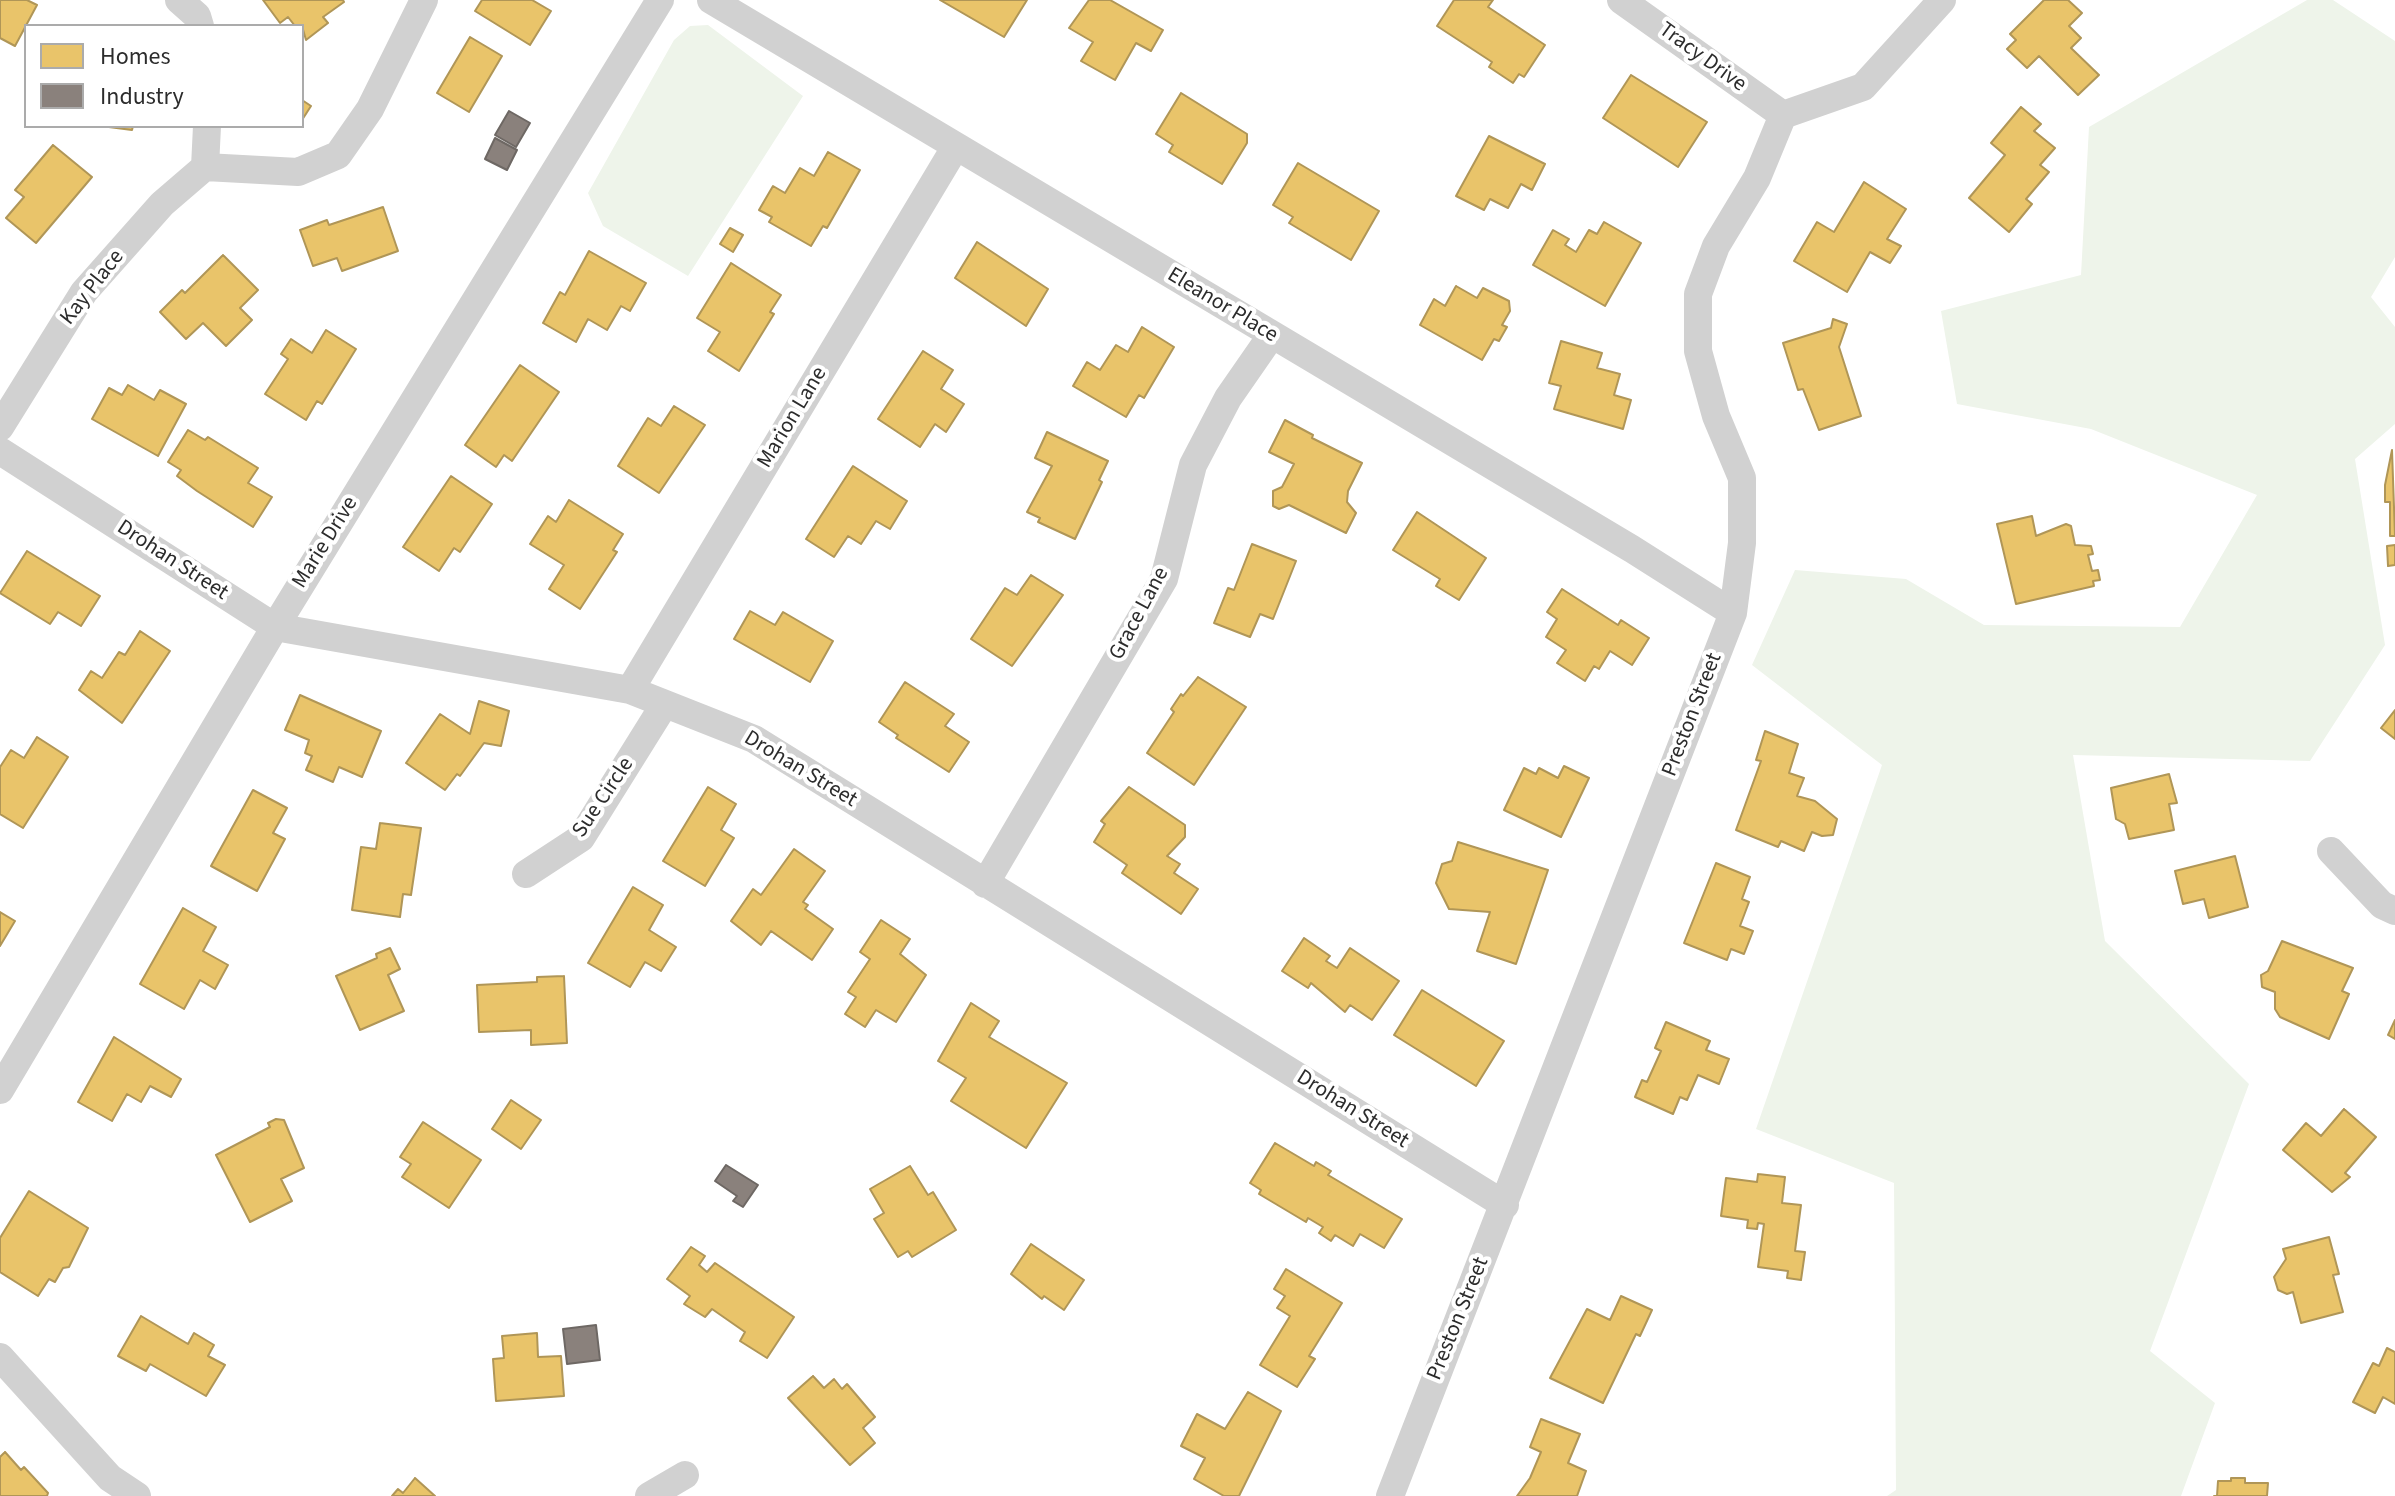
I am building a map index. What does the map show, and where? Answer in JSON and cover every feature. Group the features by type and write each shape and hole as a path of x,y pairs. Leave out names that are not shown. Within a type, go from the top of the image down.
{"street":[{"path":"179,0 197,16 199,24"},
{"path":"207,128 205,167 298,172 338,155 370,109 424,0"},
{"name":"Marie Drive","path":"0,1090 275,627 660,0"},
{"name":"Eleanor Place","path":"711,0 1619,541 1733,613"},
{"name":"Tracy Drive","path":"1621,0 1783,115"},
{"path":"1783,115 1863,87 1942,0"},
{"name":"Preston Street","path":"1390,1496 1733,613 1742,543 1742,478 1716,416 1698,351 1698,294 1716,246 1757,178 1783,115"},
{"name":"Marion Lane","path":"630,690 956,146"},
{"name":"Kay Place","path":"0,427 84,292 162,204 205,167"},
{"name":"Grace Lane","path":"985,884 1164,579 1193,465 1228,398 1271,336"},
{"name":"Drohan Street","path":"0,451 275,627 630,690 754,739 1505,1205"},
{"name":"Sue Circle","path":"526,874 581,838 664,705"},
{"path":"2331,851 2382,905 2395,911"},
{"path":"0,1357 110,1478 137,1496"},
{"path":"649,1496 685,1475"}],"shaded area":[{"path":"2307,0 2333,0 2395,41 2395,257 2371,297 2395,327 2395,424 2355,459 2385,645 2310,761 2073,755 2105,941 2249,1084 2150,1351 2215,1403 2181,1496 1887,1496 1896,1490 1894,1183 1756,1129 1882,765 1752,665 1795,570 1906,579 1984,625 2180,627 2257,495 2091,429 1957,404 1941,311 2081,275 2089,127"},
{"path":"708,25 803,96 688,276 603,226 588,193 674,40 690,26"}],"building: Homes":[{"path":"0,0 27,0 37,5 24,24 15,46 0,38"},
{"path":"263,0 344,2 323,17 328,23 306,40 304,24 293,24 288,17 280,23"},
{"path":"482,0 532,0 551,11 530,45 475,11"},
{"path":"940,0 1027,0 1004,37"},
{"path":"1089,0 1110,0 1163,30 1151,51 1136,43 1115,80 1081,61 1093,42 1069,28"},
{"path":"1454,0 1493,0 1488,7 1545,45 1524,77 1519,74 1513,83 1489,67 1492,62 1437,26"},
{"path":"2044,0 2068,0 2082,13 2069,26 2081,38 2071,48 2099,75 2078,95 2039,56 2027,68 2007,49 2016,40 2010,34"},
{"path":"470,37 502,56 469,112 437,93"},
{"path":"1631,75 1707,122 1678,167 1603,118"},
{"path":"1181,93 1247,134 1247,143 1222,184 1169,152 1173,145 1156,134"},
{"path":"304,101 311,106 304,117"},
{"path":"2021,107 2041,124 2034,131 2055,148 2040,165 2049,172 2026,199 2032,204 2009,232 1969,198 2005,155 1991,143"},
{"path":"1489,136 1545,164 1532,190 1521,184 1508,208 1490,199 1484,210 1456,196"},
{"path":"53,145 92,177 36,243 6,218 24,197 15,190"},
{"path":"828,152 860,170 827,228 823,226 811,246 769,222 772,217 759,210 773,186 785,193 800,168 814,176"},
{"path":"1298,163 1379,211 1351,260 1289,223 1293,217 1273,205"},
{"path":"1864,182 1906,209 1887,239 1901,246 1890,263 1870,252 1847,292 1794,261 1817,222 1834,232"},
{"path":"383,207 398,251 342,271 337,258 313,266 300,230 327,220 329,225"},
{"path":"1604,222 1641,243 1605,306 1533,265 1553,230 1569,239 1565,245 1576,252 1589,230 1597,234"},
{"path":"730,228 743,235 733,252 720,244"},
{"path":"977,242 1048,289 1026,326 955,278"},
{"path":"589,251 646,283 630,311 621,306 607,330 588,319 576,342 543,323 560,292 565,295"},
{"path":"223,255 258,290 240,308 252,320 226,346 203,323 186,339 160,312 182,290 185,293"},
{"path":"731,263 781,295 770,312 774,314 739,371 708,351 720,332 697,318"},
{"path":"1456,286 1477,298 1483,288 1509,301 1510,311 1502,325 1507,327 1499,341 1494,339 1482,360 1420,325 1434,299 1445,306"},
{"path":"1833,319 1847,324 1839,347 1861,416 1819,430 1803,389 1798,390 1783,343 1831,328"},
{"path":"1142,327 1174,347 1144,398 1139,395 1126,417 1073,386 1087,362 1100,370 1116,345 1128,352"},
{"path":"326,330 356,349 322,404 317,401 306,420 265,394 288,359 281,354 291,339 312,353"},
{"path":"1561,341 1602,353 1597,368 1620,374 1614,395 1631,400 1623,429 1554,409 1561,386 1549,383"},
{"path":"923,351 953,370 941,389 964,404 946,432 935,424 920,447 878,419"},
{"path":"520,365 559,392 512,461 504,455 496,467 465,445"},
{"path":"128,385 154,400 160,390 186,404 158,456 92,419 109,388 122,395"},
{"path":"674,406 705,425 659,493 618,466 648,418 661,426"},
{"path":"1285,420 1313,435 1312,438 1362,463 1348,491 1347,502 1356,513 1346,533 1289,505 1279,509 1273,506 1273,491 1282,487 1294,464 1269,452"},
{"path":"188,430 205,440 208,437 258,468 248,483 272,497 253,527 177,476 181,470 168,462"},
{"path":"1047,432 1108,461 1099,480 1102,482 1075,539 1038,522 1040,518 1027,512 1052,466 1035,458"},
{"path":"2392,450 2395,536 2390,536 2390,502 2385,502"},
{"path":"853,466 907,501 890,529 876,521 861,544 848,536 834,557 806,539"},
{"path":"451,476 492,504 460,552 454,548 439,571 403,547"},
{"path":"569,500 623,534 613,550 617,552 580,609 549,589 564,565 530,544 548,516 556,522"},
{"path":"1417,512 1486,558 1459,600 1436,586 1440,579 1393,550"},
{"path":"2032,516 2036,536 2066,524 2071,526 2075,545 2091,546 2093,554 2088,555 2092,571 2098,570 2100,580 2093,581 2094,586 2016,604 1997,524"},
{"path":"1252,544 1296,561 1273,619 1260,614 1250,637 1214,623 1228,588 1234,590"},
{"path":"2395,545 2395,565 2388,566 2387,546"},
{"path":"27,551 100,596 81,626 58,612 50,624 0,593"},
{"path":"1031,575 1063,595 1012,666 971,639 1005,588 1017,595"},
{"path":"1562,589 1618,625 1621,620 1649,638 1632,665 1610,651 1599,669 1594,666 1585,681 1557,663 1566,650 1546,637 1557,619 1547,612"},
{"path":"750,611 775,625 783,612 833,641 810,682 734,639"},
{"path":"140,631 170,651 122,723 79,690 91,671 102,678 119,652 125,655"},
{"path":"1198,677 1246,707 1194,785 1147,753 1174,712 1171,709 1181,694 1183,696"},
{"path":"905,682 954,714 945,726 969,742 949,772 896,738 898,735 879,722"},
{"path":"300,695 381,731 362,777 339,767 333,782 306,770 312,756 305,753 309,740 285,730"},
{"path":"479,701 509,711 501,746 484,743 460,776 457,774 445,790 406,763 440,714 470,734"},
{"path":"2395,710 2395,739 2381,728"},
{"path":"1765,731 1798,744 1789,773 1804,778 1797,796 1815,801 1837,819 1833,835 1822,836 1812,832 1804,851 1781,841 1778,847 1736,830 1761,761 1756,760"},
{"path":"37,737 68,757 23,828 0,814 0,767 11,750 24,758"},
{"path":"1564,766 1589,778 1561,837 1504,810 1524,768 1536,774 1539,768 1558,778"},
{"path":"2169,774 2177,803 2169,804 2174,830 2129,839 2125,824 2116,819 2111,788"},
{"path":"708,787 736,804 721,830 734,838 705,886 663,861"},
{"path":"1129,787 1185,825 1185,837 1167,856 1180,864 1174,873 1198,889 1181,914 1122,873 1127,865 1094,842 1105,824 1101,821"},
{"path":"253,790 287,808 273,833 285,839 257,891 211,866"},
{"path":"380,823 421,828 411,895 403,894 400,917 352,910 361,847 376,849"},
{"path":"1458,842 1548,870 1516,964 1477,951 1490,912 1449,909 1436,883 1442,864 1452,861"},
{"path":"794,849 825,871 803,902 808,905 805,909 833,929 812,960 771,931 761,945 731,921 753,889 761,895"},
{"path":"2235,856 2248,907 2209,918 2204,899 2183,904 2175,871"},
{"path":"1716,863 1750,877 1742,899 1749,902 1740,926 1753,931 1744,954 1731,949 1727,960 1684,943"},
{"path":"633,887 663,905 649,930 676,947 661,971 645,962 630,987 588,963"},
{"path":"183,908 216,927 203,951 228,965 215,989 200,980 184,1009 140,984"},
{"path":"0,912 15,921 0,946"},
{"path":"881,920 910,939 900,954 926,975 896,1022 876,1010 865,1027 845,1014 856,997 848,992 870,959 860,952"},
{"path":"1304,938 1330,956 1326,961 1337,968 1350,948 1399,981 1372,1020 1350,1005 1345,1012 1311,983 1308,988 1282,971"},
{"path":"2282,941 2353,968 2342,991 2349,994 2329,1039 2280,1017 2275,1009 2275,992 2262,987 2261,975 2268,971"},
{"path":"390,948 400,969 388,975 404,1011 360,1030 336,976 377,958 376,954"},
{"path":"564,976 567,1043 531,1045 531,1030 479,1032 477,985 537,982 537,977"},
{"path":"1422,990 1504,1041 1476,1086 1394,1035"},
{"path":"971,1003 999,1021 989,1037 1067,1083 1026,1148 951,1101 966,1078 938,1061"},
{"path":"2395,1020 2395,1039 2388,1035"},
{"path":"1666,1022 1710,1041 1706,1050 1729,1059 1719,1084 1698,1075 1687,1100 1680,1097 1673,1114 1635,1097 1642,1080 1647,1082 1661,1051 1655,1048"},
{"path":"114,1037 181,1079 171,1097 150,1086 141,1102 127,1094 112,1121 78,1102"},
{"path":"511,1100 541,1120 521,1149 492,1129"},
{"path":"2344,1109 2376,1137 2345,1173 2350,1177 2332,1192 2283,1150 2306,1123 2321,1136"},
{"path":"276,1119 284,1120 304,1168 281,1179 292,1201 250,1222 216,1155 270,1127 268,1123"},
{"path":"423,1122 481,1160 449,1208 402,1177 411,1164 400,1157"},
{"path":"1275,1143 1314,1166 1316,1162 1331,1171 1328,1175 1402,1219 1384,1248 1360,1234 1353,1246 1335,1235 1331,1241 1319,1233 1323,1227 1308,1218 1306,1222 1259,1194 1261,1190 1250,1183"},
{"path":"910,1166 928,1195 933,1192 956,1230 912,1257 908,1251 898,1257 874,1219 884,1213 870,1189"},
{"path":"1758,1174 1785,1177 1782,1203 1801,1205 1795,1251 1805,1252 1801,1280 1787,1278 1788,1271 1758,1267 1764,1224 1758,1223 1757,1229 1747,1228 1748,1220 1721,1216 1726,1178 1757,1182"},
{"path":"29,1191 88,1228 69,1267 63,1268 55,1282 49,1279 38,1296 0,1272 0,1238"},
{"path":"2329,1237 2339,1274 2333,1275 2343,1312 2301,1323 2293,1292 2287,1294 2278,1290 2274,1277 2286,1259 2283,1249"},
{"path":"1031,1244 1084,1280 1064,1310 1044,1296 1042,1299 1011,1274"},
{"path":"691,1247 705,1256 699,1265 707,1272 715,1263 794,1317 767,1358 740,1341 745,1332 712,1309 705,1317 684,1304 690,1296 667,1279"},
{"path":"1286,1269 1342,1303 1309,1356 1315,1359 1297,1387 1260,1365 1290,1316 1277,1308 1285,1296 1274,1289"},
{"path":"1621,1296 1652,1310 1640,1336 1636,1334 1603,1403 1550,1378 1587,1309 1610,1320"},
{"path":"141,1316 188,1344 194,1333 214,1345 208,1356 225,1365 206,1396 150,1364 146,1371 118,1356"},
{"path":"537,1333 538,1357 561,1356 564,1396 496,1401 493,1359 504,1358 502,1336"},
{"path":"2387,1348 2395,1352 2395,1404 2383,1397 2375,1413 2353,1402 2373,1363 2379,1366"},
{"path":"813,1376 824,1388 834,1379 842,1389 847,1384 875,1417 863,1428 875,1443 850,1465 788,1398"},
{"path":"1248,1392 1281,1411 1239,1496 1224,1496 1194,1479 1205,1458 1181,1446 1197,1414 1225,1429"},
{"path":"1541,1419 1580,1434 1568,1463 1586,1471 1577,1496 1517,1496 1530,1478 1541,1452 1530,1447"},
{"path":"5,1452 21,1470 24,1467 48,1493 47,1496 0,1496 0,1457"},
{"path":"415,1478 435,1496 392,1496 398,1489 403,1493"},
{"path":"2245,1478 2245,1483 2268,1483 2267,1496 2217,1496 2218,1481"}],"building: Industry":[{"path":"509,111 530,123 516,147 495,135"},
{"path":"495,138 517,150 507,170 485,159"},
{"path":"726,1165 758,1185 743,1207 733,1201 737,1196 715,1181"},
{"path":"596,1325 600,1360 567,1364 563,1329"}]}
